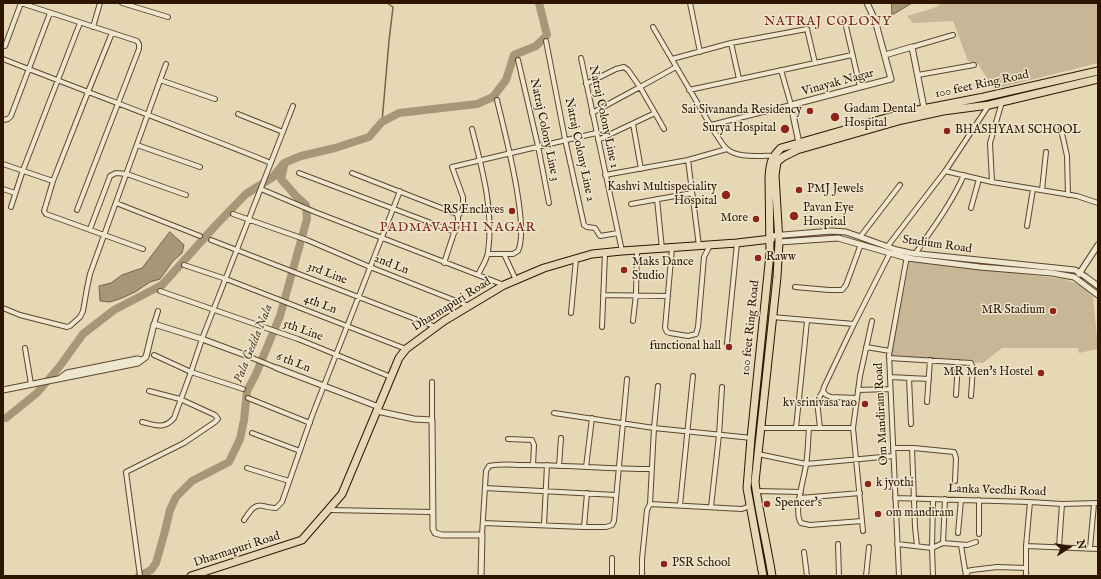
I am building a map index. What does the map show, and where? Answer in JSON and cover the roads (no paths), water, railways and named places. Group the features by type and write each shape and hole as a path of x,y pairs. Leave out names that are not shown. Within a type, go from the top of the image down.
{"main road":[{"name":"100 feet Ring Road","path":"772,576 768,545 756,491 755,482 758,454 755,438 760,428 779,238 775,175 777,162 783,157 797,150 902,120 925,111 1098,71"},
{"name":"100 feet Ring Road","path":"763,576 748,488 755,438 771,239 769,177 773,155 781,148 903,113 943,111 990,105 1098,79"},
{"name":"Dharmapuri Road","path":"193,576 302,540 342,494 391,376 399,358 406,349 436,327 504,285 544,268 576,258 605,253 737,243 779,238"}],"street":[{"path":"5,46 21,3 33,5 50,13 137,42 139,46 77,210"},
{"path":"92,27 100,3"},
{"path":"122,3 133,5 168,17"},
{"path":"690,3 700,52"},
{"path":"867,3 875,20 885,55 953,35"},
{"path":"3,120 8,119 11,116 50,13"},
{"path":"845,22 860,87"},
{"path":"11,207 23,170 80,23"},
{"path":"653,27 689,90 727,149 736,154 773,155 783,157"},
{"path":"672,60 731,43 807,29 815,63"},
{"path":"112,33 53,181 44,208 45,212 143,249"},
{"name":"Natraj Colony Line 2","path":"546,41 565,139 584,225 595,228 600,236 618,233"},
{"path":"731,43 739,79"},
{"path":"912,47 925,111"},
{"path":"689,90 852,55"},
{"name":"Vinayak Nagar","path":"791,105 891,79 885,55"},
{"name":"Natraj Colony Line 1","path":"581,58 622,251"},
{"path":"3,59 271,163"},
{"name":"Natraj Colony Line 3","path":"518,60 538,146 549,203"},
{"path":"3,308 20,315 64,326 70,326 84,312 88,281 166,64"},
{"path":"918,75 974,65"},
{"path":"586,84 616,69 624,67 628,70 640,87 664,128"},
{"path":"592,113 676,67"},
{"path":"781,70 791,105 799,143"},
{"path":"160,80 215,99"},
{"path":"488,254 513,254 518,251 520,246 521,224 509,153 497,100"},
{"path":"992,182 990,143 1003,101"},
{"path":"711,125 791,105"},
{"path":"887,247 945,171 990,105"},
{"path":"142,422 159,426 169,423 174,418 180,399 192,372 213,310 293,106"},
{"path":"598,140 655,113"},
{"path":"238,114 283,132"},
{"path":"633,124 642,169"},
{"path":"472,129 480,160 488,213 488,254 478,275"},
{"path":"1061,129 1067,156 1068,195"},
{"path":"444,263 458,221 458,216 463,209 463,197 452,167 565,139 596,133"},
{"path":"137,145 200,167"},
{"path":"605,175 688,160 727,149"},
{"path":"1042,190 1046,152"},
{"path":"688,160 699,246"},
{"path":"3,164 53,181"},
{"path":"945,171 992,182 1068,195 1098,203"},
{"path":"90,229 110,176 119,173 126,174 186,195"},
{"path":"299,173 454,232"},
{"path":"352,173 452,212 458,216"},
{"path":"915,254 943,213 956,192 964,175"},
{"path":"971,208 979,179"},
{"path":"860,237 900,185"},
{"path":"3,189 15,193"},
{"path":"261,189 444,263 504,285"},
{"path":"1027,226 1033,189"},
{"path":"244,520 256,506 262,505 278,508 282,502 336,354 383,238 400,191"},
{"path":"631,204 692,193"},
{"path":"657,199 662,249"},
{"path":"116,203 200,236"},
{"name":"2nd Ln","path":"233,214 307,240 370,267 469,306"},
{"name":"Stadium Road","path":"779,238 832,231 846,232 907,255 980,267 1052,273 1076,278 1098,295"},
{"path":"779,238 838,238 890,253 907,255"},
{"name":"3rd Line","path":"211,240 436,327"},
{"path":"727,343 737,243"},
{"path":"795,287 842,290 846,285 861,244"},
{"path":"672,248 665,330 670,333 688,336 696,334 698,327 704,257 710,245"},
{"path":"1076,278 1098,245"},
{"path":"633,321 638,250"},
{"path":"602,327 605,253"},
{"path":"820,428 817,401 824,391 828,378 890,253"},
{"path":"504,254 516,280"},
{"name":"Stadium Road","path":"907,255 915,254 1071,269 1080,273 1098,286"},
{"name":"Om Mandiram Road","path":"899,576 889,358 907,255"},
{"path":"571,313 576,258"},
{"name":"4th Ln","path":"184,265 226,279 406,349"},
{"name":"5th Line","path":"160,291 298,339 391,376"},
{"path":"603,295 636,294 668,296"},
{"path":"3,390 60,378 67,373 137,358 141,360 146,356 158,311"},
{"path":"772,318 854,324"},
{"path":"796,428 807,321"},
{"path":"863,531 853,428 858,390 872,322"},
{"name":"6 th Ln","path":"154,324 202,339 245,355 378,409 414,419 432,420"},
{"path":"866,347 890,351"},
{"path":"25,348 31,384"},
{"path":"154,355 192,372 243,390"},
{"path":"889,358 971,363 973,366 971,396"},
{"path":"927,402 930,360"},
{"path":"956,395 958,362"},
{"path":"680,505 693,376"},
{"path":"890,377 929,379"},
{"path":"909,378 911,424"},
{"path":"483,523 606,528 612,525 614,521 627,379"},
{"path":"432,382 433,529 438,534 482,535"},
{"path":"642,576 647,510 650,504 651,469 658,386"},
{"path":"711,507 719,434 722,387"},
{"path":"858,390 890,389"},
{"path":"140,576 126,472 184,443 216,422 218,419 215,415 180,399 149,390"},
{"path":"824,391 826,396 857,398"},
{"path":"248,398 310,423"},
{"path":"554,413 654,428 755,438"},
{"path":"586,467 592,418"},
{"path":"760,428 853,428"},
{"path":"809,428 806,464 798,517 801,523 862,521"},
{"path":"252,433 300,451"},
{"path":"559,466 561,438"},
{"path":"508,439 532,440 534,445 533,465"},
{"path":"893,448 912,448 954,452 956,458 956,482"},
{"path":"912,448 917,546"},
{"path":"758,454 806,464 893,456"},
{"path":"481,576 486,471 489,466 547,465 618,469 651,469"},
{"path":"544,525 547,465"},
{"path":"247,468 289,481"},
{"path":"485,488 616,495"},
{"path":"756,491 801,492"},
{"path":"584,527 587,493"},
{"path":"800,498 860,493"},
{"name":"Lanka Veedhi Road","path":"895,498 1062,504 1096,503"},
{"path":"933,499 933,576"},
{"path":"943,543 945,499"},
{"path":"958,533 961,500"},
{"path":"979,500 979,534"},
{"path":"1026,576 1026,546 1030,502"},
{"path":"1090,548 1096,503"},
{"path":"650,504 742,509 750,506"},
{"path":"1059,547 1062,504"},
{"path":"327,510 432,512"},
{"path":"897,544 932,548 943,543 967,545 976,542"},
{"path":"838,544 839,576"},
{"path":"961,544 966,576 968,571 972,570 997,567 1026,568"},
{"path":"1026,546 1098,549"},
{"path":"866,576 869,547"},
{"path":"804,552 807,576"},
{"path":"612,558 612,576"}],"waterway":[{"path":"382,122 393,7 387,3"},
{"path":"3,418 6,418 37,393 60,366 83,334 114,310 162,285 246,194 273,177 284,163 301,156 335,148 369,137 382,122 399,113 477,104 493,97 506,80 514,55 536,46 547,35 539,3"},
{"name":"Pala Gedda Nala","path":"139,576 151,570 156,563 170,510 176,497 192,481 229,462 240,439 244,420 247,391 256,374 280,316 307,219 306,205 281,179 284,166"}],"place":[{"name":"Sai Sivananda Residency","path":"810,111"},
{"name":"Gadam Dental Hospital","path":"835,117"},
{"name":"Surya Hospital","path":"785,129"},
{"name":"BHASHYAM SCHOOL","path":"947,131"},
{"name":"PMJ Jewels","path":"799,190"},
{"name":"Kashvi Multispeciality Hospital","path":"726,195"},
{"name":"RS Enclaves","path":"512,211"},
{"name":"Pavan Eye Hospital","path":"794,216"},
{"name":"More","path":"756,219"},
{"name":"Raww","path":"758,258"},
{"name":"Maks Dance Studio","path":"624,270"},
{"name":"MR Stadium","path":"1053,311"},
{"name":"functional hall","path":"729,347"},
{"name":"MR Men's Hostel","path":"1041,373"},
{"name":"kv srinivasa rao","path":"865,404"},
{"name":"k jyothi","path":"868,484"},
{"name":"Spencer's","path":"767,504"},
{"name":"om mandiram","path":"878,514"},
{"name":"PSR School","path":"664,564"}],"district":[{"name":"NATRAJ COLONY","path":"828,22"},
{"name":"PADMAVATHI NAGAR","path":"458,228"}]}
